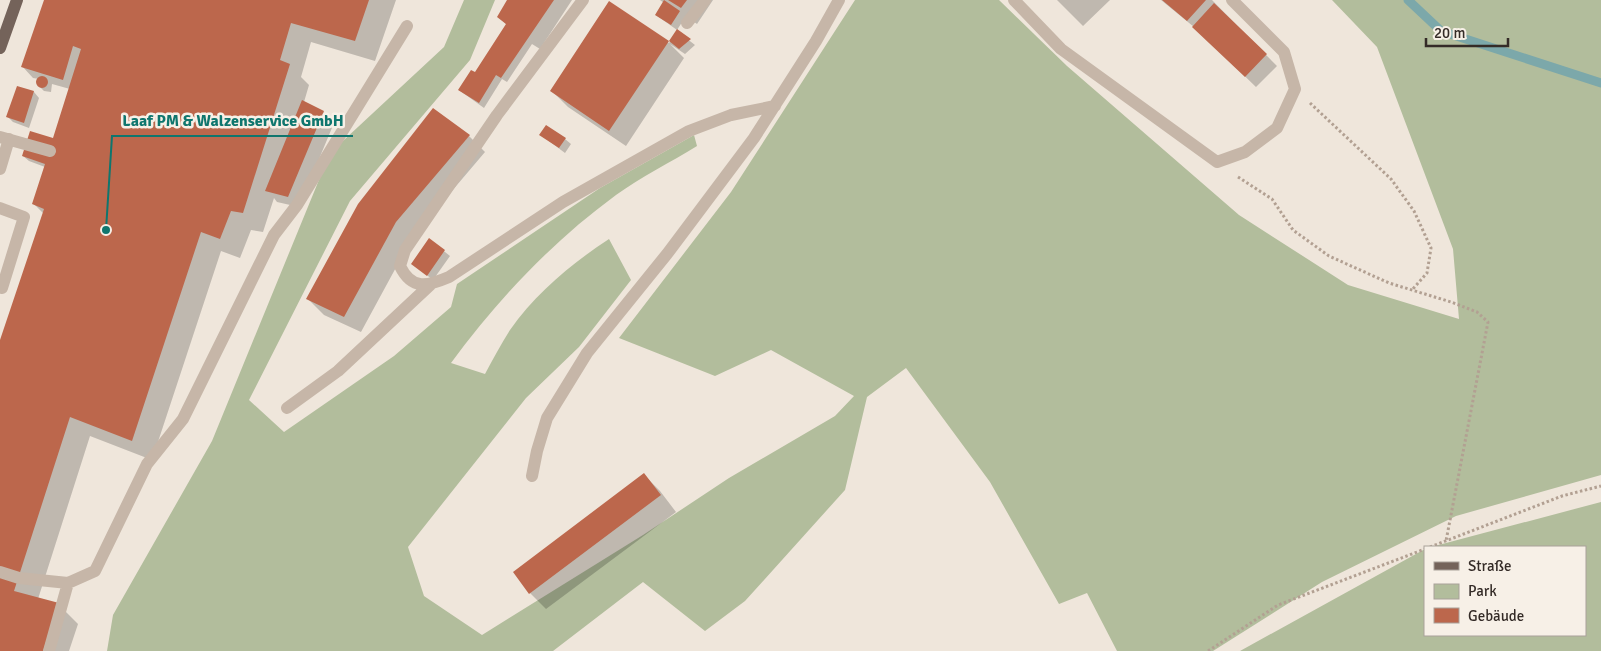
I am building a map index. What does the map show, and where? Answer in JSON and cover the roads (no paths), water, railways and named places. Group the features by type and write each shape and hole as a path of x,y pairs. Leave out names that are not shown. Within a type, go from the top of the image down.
{"main road":[{"path":"0,48 17,0"}],"lane":[{"path":"430,285 414,283 405,275 400,266 405,250 497,115 583,0"},
{"path":"687,24 705,0"},
{"path":"532,476 537,450 547,418 587,354 667,254 754,138 816,41 839,0"},
{"path":"1014,0 1061,48 1217,162 1245,152 1277,128 1295,89 1284,52 1232,0"},
{"path":"0,572 19,578 68,583 94,571 147,464 182,419 274,234 297,205 408,26"},
{"path":"287,408 338,371 430,285 449,277 563,202 689,131 730,115 775,106"},
{"path":"0,169 4,138 50,151"},
{"path":"0,208 24,217 1,291"},
{"path":"49,651 68,583"}],"waterway":[{"path":"1408,0 1441,31 1601,83"}],"place":[{"name":"Laaf PM & Walzenservice GmbH","path":"106,230"}]}
